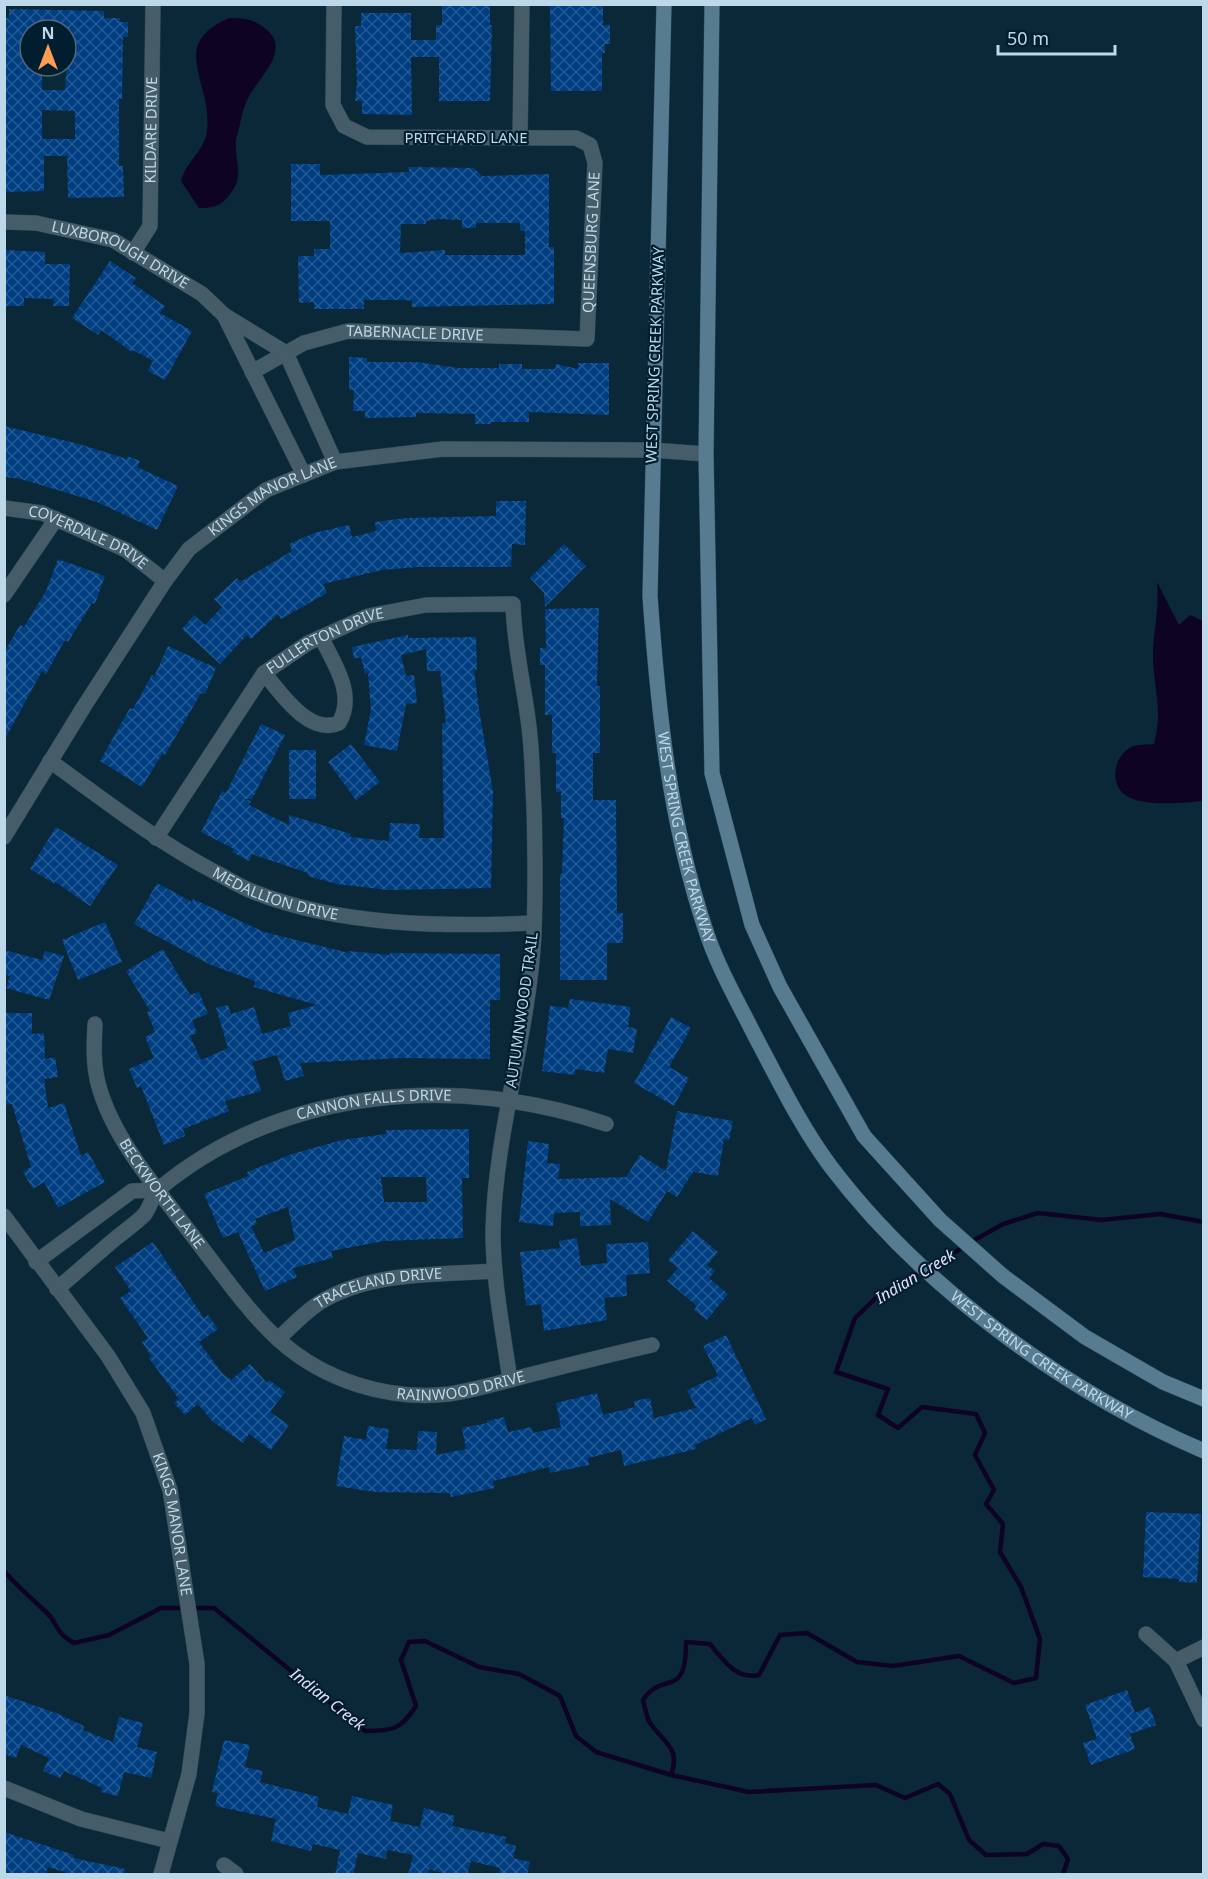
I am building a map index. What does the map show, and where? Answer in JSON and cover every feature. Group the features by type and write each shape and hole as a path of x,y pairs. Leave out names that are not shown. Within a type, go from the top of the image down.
{"main road":[{"name":"WEST SPRING CREEK PARKWAY","path":"664,4 650,596 656,685 673,806 705,930 729,986 783,1091 831,1167 897,1243 961,1300 1061,1377 1147,1427 1203,1451"},
{"path":"711,4 706,454 712,773 752,925 780,987 864,1136 940,1220 1003,1276 1085,1337 1163,1382 1203,1399"}],"street":[{"name":"KILDARE DRIVE","path":"134,253 150,226 153,4"},
{"name":"PRITCHARD LANE","path":"334,4 333,105 344,126 367,137 576,138 590,145"},
{"path":"520,138 522,4"},
{"name":"QUEENSBURG LANE","path":"587,339 595,163 590,145"},
{"name":"LUXBOROUGH DRIVE","path":"4,222 36,223 113,240 202,294 224,315 286,353"},
{"name":"LUXBOROUGH DRIVE","path":"224,315 304,475"},
{"name":"TABERNACLE DRIVE","path":"252,372 304,343 348,331 587,339"},
{"path":"286,353 335,462"},
{"name":"KINGS MANOR LANE","path":"4,837 165,580 189,549 266,490 335,462 443,449 652,450 706,454"},
{"name":"COVERDALE DRIVE","path":"4,508 42,513 126,550 165,580"},
{"path":"4,595 56,519"},
{"name":"FULLERTON DRIVE","path":"156,838 264,673 308,643 368,616 426,605 513,604"},
{"name":"AUTUMNWOOD TRAIL","path":"510,1380 495,1271 493,1230 496,1188 531,963 534,923 531,747 513,633 513,604"},
{"path":"264,673 292,707 318,724 330,727 339,723 346,707 346,696 321,637"},
{"name":"MEDALLION DRIVE","path":"50,761 156,838 253,892 310,910 464,926 534,923"},
{"name":"BECKWORTH LANE","path":"95,1024 95,1067 106,1108 158,1190 278,1339"},
{"name":"CANNON FALLS DRIVE","path":"57,1288 145,1214 158,1190 201,1158 233,1141 285,1120 322,1109 377,1098 414,1094 447,1094 510,1100 606,1124"},
{"path":"36,1262 132,1191 158,1190"},
{"name":"KINGS MANOR LANE","path":"4,1216 108,1356 143,1413 170,1490 177,1521 197,1664 197,1713 189,1774 161,1875"},
{"name":"TRACELAND DRIVE","path":"278,1339 321,1302 356,1286 396,1279 495,1271"},
{"name":"RAINWOOD DRIVE","path":"278,1339 325,1372 344,1381 386,1392 447,1394 652,1345"},
{"path":"1146,1634 1176,1661 1203,1720"},
{"path":"1176,1661 1203,1647"},
{"path":"4,1788 81,1819 169,1841"},
{"path":"224,1865 237,1875"}],"shaded area":[{"path":"229,18 249,20 263,26 273,38 276,46 275,54 267,71 246,102 236,141 238,178 236,184 230,195 219,205 199,208 181,181 186,168 203,144 207,131 207,113 196,53 200,40 210,29"},
{"path":"1157,582 1179,625 1190,615 1203,621 1203,801 1152,803 1132,799 1120,790 1115,777 1117,763 1125,751 1133,746 1154,744 1157,731 1158,707 1153,648"}],"building":[{"path":"442,4 490,4 490,25 492,25 490,101 439,101 439,57 411,57 412,115 362,114 362,101 355,101 357,83 355,26 361,26 361,13 411,13 411,40 436,40 436,25 442,25"},
{"path":"550,4 603,4 603,25 610,25 610,44 605,44 605,53 602,53 602,91 551,91"},
{"path":"9,9 104,11 104,18 120,18 120,22 128,22 128,37 123,37 122,99 119,99 119,166 123,166 124,197 68,198 67,156 44,156 44,191 4,192 4,18 9,18","holes":["42,110 75,111 75,139 42,139"]},
{"path":"291,164 320,164 320,175 409,172 409,167 474,168 482,176 549,174 549,247 554,247 554,304 412,307 412,301 406,300 364,300 364,309 314,309 314,302 299,303 298,256 314,256 314,249 330,249 330,221 291,221","holes":["438,219 462,220 462,228 476,228 476,223 520,223 520,231 525,231 525,255 445,255 445,250 400,253 401,224 426,224 426,221"]},
{"path":"4,250 45,252 45,264 70,264 69,306 53,306 54,299 24,298 24,306 4,306"},
{"path":"110,261 136,278 132,283 165,306 160,313 192,331 165,380 148,371 153,361 133,350 132,352 101,330 98,335 72,318"},
{"path":"349,357 367,358 367,362 416,362 459,368 499,368 499,364 522,364 522,369 555,369 556,364 578,369 578,363 609,363 609,415 529,412 529,422 491,422 491,424 475,424 475,414 416,413 416,417 365,418 365,411 353,411 354,390 349,390"},
{"path":"4,426 79,444 127,459 128,456 140,461 137,467 178,486 157,530 97,502 21,479 4,477"},
{"path":"496,501 526,501 525,545 512,544 511,567 418,567 382,570 323,584 327,593 281,619 278,614 251,639 247,635 220,664 182,629 194,615 205,625 222,607 214,599 237,578 240,582 292,551 289,544 314,533 349,525 352,537 376,531 375,522 407,518 496,516"},
{"path":"564,544 586,566 545,607 544,593 530,578"},
{"path":"58,559 105,576 95,604 92,603 68,642 65,640 46,674 42,671 4,741 4,653 20,625 24,627 46,591"},
{"path":"599,608 597,686 600,686 600,753 593,753 593,800 616,800 617,913 623,913 623,943 607,943 607,980 560,980 560,874 562,874 564,818 561,818 561,792 556,792 556,753 552,753 552,715 545,715 545,665 540,665 540,648 546,648 545,609"},
{"path":"408,635 408,638 476,637 477,670 474,670 493,792 491,888 388,890 337,884 308,876 308,873 252,854 249,861 232,852 234,849 201,832 222,791 226,793 261,724 285,735 252,799 243,799 251,801 249,805 289,825 289,815 351,834 350,837 389,841 390,823 420,824 419,838 444,838 442,723 446,723 440,671 427,671 426,649 401,655 406,676 414,675 417,703 406,704 397,751 364,745 371,710 368,673 365,674 361,657 354,659 352,647"},
{"path":"168,646 216,668 205,694 201,693 165,755 162,754 142,787 100,761 130,708 133,709 152,675 154,677"},
{"path":"351,744 380,782 356,800 328,762"},
{"path":"289,750 316,750 316,799 289,799"},
{"path":"56,827 118,865 90,906 54,881 55,884 30,869"},
{"path":"157,883 192,902 193,899 264,932 349,953 349,951 390,955 390,953 500,954 500,1000 490,1000 490,1059 402,1058 300,1063 304,1076 285,1081 277,1055 252,1062 261,1091 225,1101 229,1111 183,1129 185,1136 164,1145 141,1086 137,1088 129,1069 154,1058 145,1037 155,1032 147,1012 150,1011 126,971 163,949 190,995 199,992 208,1014 192,1020 197,1033 190,1036 201,1060 228,1048 216,1008 228,1005 231,1014 254,1007 262,1034 291,1026 288,1013 317,1005 254,987 255,981 211,965 134,924"},
{"path":"105,922 122,962 78,980 62,940"},
{"path":"4,950 42,960 45,951 64,956 49,1000 6,988 10,976 4,974"},
{"path":"570,999 631,1007 628,1027 637,1029 633,1053 608,1049 604,1073 575,1069 575,1075 542,1071 550,1006 568,1008"},
{"path":"4,1013 32,1013 32,1034 44,1033 45,1059 55,1057 58,1077 44,1079 48,1108 64,1103 81,1156 88,1152 105,1182 58,1208 44,1182 33,1189 23,1172 31,1167 12,1104 4,1105"},
{"path":"671,1017 691,1028 669,1067 689,1078 674,1106 634,1083"},
{"path":"677,1111 733,1121 729,1140 724,1139 718,1176 693,1172 677,1197 667,1191 648,1222 610,1199 611,1225 580,1226 580,1212 554,1213 553,1226 519,1222 528,1141 549,1144 547,1163 560,1164 558,1179 626,1177 640,1155 666,1171"},
{"path":"469,1129 469,1178 462,1178 463,1238 384,1241 331,1251 333,1258 293,1268 297,1277 265,1291 238,1232 223,1238 204,1194 248,1176 247,1172 292,1154 342,1140 386,1134 386,1130","holes":["381,1177 426,1177 427,1202 384,1202","288,1207 295,1240 264,1253 251,1226 257,1224 255,1219"]},
{"path":"693,1231 718,1252 707,1265 715,1271 709,1278 728,1294 707,1320 694,1310 697,1306 667,1281 678,1268 668,1260"},
{"path":"577,1238 581,1266 607,1263 606,1244 648,1242 650,1273 626,1275 627,1296 604,1298 607,1320 544,1331 541,1304 526,1306 520,1252 560,1248 559,1241"},
{"path":"153,1242 204,1318 208,1315 218,1329 199,1342 222,1373 231,1380 250,1364 267,1383 269,1380 285,1392 270,1412 289,1425 271,1450 249,1434 243,1443 212,1421 198,1404 185,1415 174,1403 179,1399 149,1358 151,1356 142,1342 148,1338 120,1298 131,1291 115,1267"},
{"path":"726,1335 766,1419 755,1425 752,1418 695,1445 696,1449 624,1466 621,1450 588,1458 589,1465 550,1473 549,1467 493,1481 494,1488 451,1497 450,1493 375,1492 336,1486 344,1436 366,1440 368,1426 389,1429 386,1449 417,1450 418,1431 437,1432 436,1455 466,1449 462,1428 504,1417 508,1432 531,1427 533,1433 561,1427 556,1403 597,1393 603,1415 635,1407 634,1401 650,1398 654,1418 696,1408 687,1390 718,1376 703,1346"},
{"path":"1146,1512 1201,1514 1197,1583 1179,1582 1179,1579 1143,1577"},
{"path":"1127,1690 1135,1713 1150,1707 1156,1725 1130,1734 1135,1749 1091,1765 1083,1743 1097,1739 1085,1705"},
{"path":"4,1695 56,1713 84,1726 83,1730 113,1742 119,1717 143,1723 137,1747 157,1752 151,1778 124,1772 118,1796 101,1792 102,1788 64,1771 60,1778 43,1771 49,1758 21,1745 16,1758 4,1754"},
{"path":"224,1740 250,1745 245,1767 263,1771 260,1782 319,1797 317,1807 348,1814 352,1796 393,1805 390,1821 420,1827 424,1808 455,1816 452,1826 506,1837 505,1843 516,1846 513,1858 530,1862 527,1875 499,1875 500,1868 471,1861 467,1875 450,1875 429,1869 428,1875 408,1875 413,1855 387,1850 386,1859 358,1853 353,1875 335,1875 340,1850 313,1844 311,1851 271,1841 276,1819 215,1806 218,1793 212,1792"},
{"path":"4,1832 74,1855 73,1858 125,1869 124,1875 74,1875 48,1867 45,1875 4,1875"}],"waterway":[{"name":"Indian Creek","path":"971,1242 1003,1224 1038,1213 1102,1220 1160,1214 1204,1222"},
{"name":"Indian Creek","path":"671,1775 674,1758 670,1746 650,1723 643,1700 651,1691 678,1678 685,1660 686,1642 710,1644 737,1672 751,1676 759,1675 780,1635 807,1633 857,1662 893,1666 959,1656 1014,1683 1036,1678 1040,1639 1021,1587 1000,1552 1003,1524 986,1504 994,1490 975,1455 985,1433 976,1414 922,1407 898,1428 878,1415 888,1389 836,1372 855,1318 880,1294 964,1247"},
{"name":"Indian Creek","path":"4,1571 50,1616 60,1632 74,1643 109,1635 161,1608 214,1608 365,1731 395,1728 411,1714 416,1706 401,1660 409,1642 425,1641 479,1667 519,1674 560,1696 576,1736 596,1752 671,1775 749,1792 876,1785 905,1798 938,1784 950,1794 969,1840 986,1855 1027,1854 1043,1844 1059,1846 1068,1859 1063,1874"}]}
